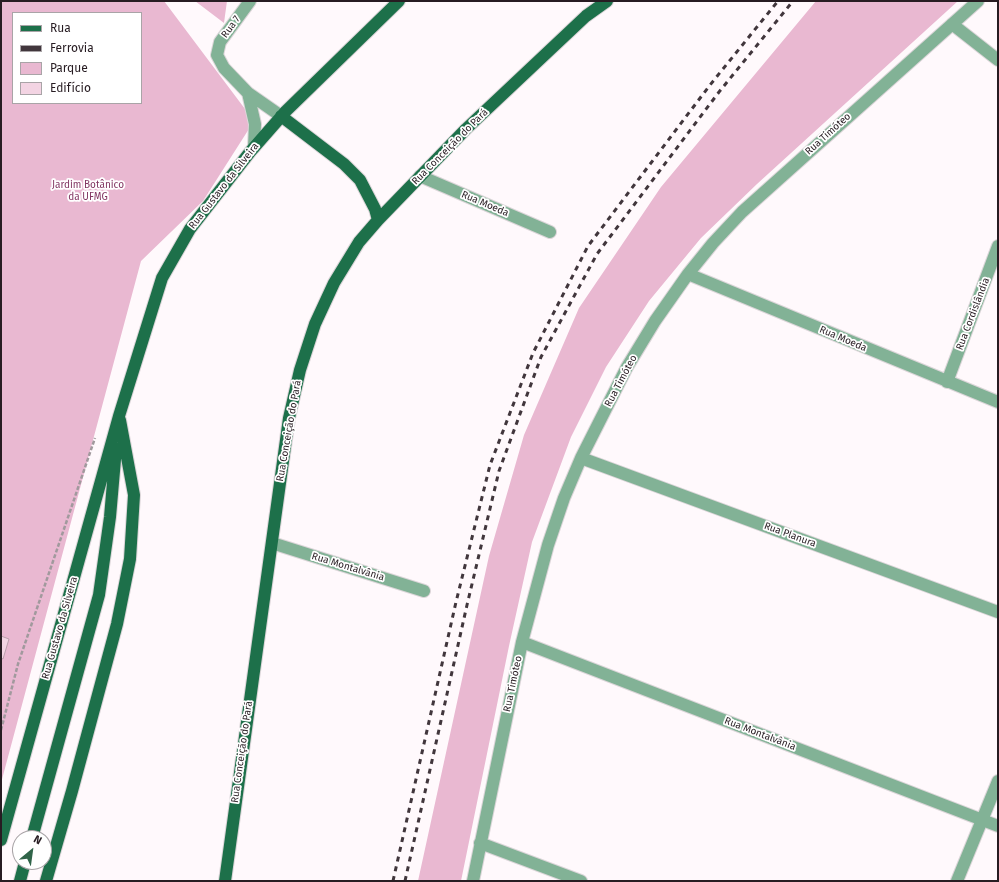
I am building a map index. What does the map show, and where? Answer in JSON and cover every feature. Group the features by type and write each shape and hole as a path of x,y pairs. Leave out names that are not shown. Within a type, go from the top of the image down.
{"main road":[{"name":"Rua Gustavo da Silveira","path":"1,840 119,416 156,295 170,261 190,229 254,147 281,116 399,1"},
{"name":"Rua Conceição do Pará","path":"225,881 289,418 300,370 312,331 334,283 359,242 378,220 466,129 586,16 607,1"},
{"path":"281,116 344,164 360,180 375,209 378,220"},
{"name":"Rua Gustavo da Silveira","path":"34,830 99,595 110,517 119,416"},
{"path":"46,881 117,624 130,559 134,495 119,416"},
{"path":"20,881 23,870"}],"street":[{"name":"Rua 7","path":"250,1 220,42 217,55 224,68 248,93 281,116"},
{"name":"Rua Timóteo","path":"474,881 480,843 522,642 548,545 564,498 581,458 627,367 655,321 688,274 713,243 742,212 978,1"},
{"path":"952,24 998,60"},
{"path":"248,93 255,124 254,147"},
{"name":"Rua Moeda","path":"420,176 550,232"},
{"name":"Rua Cordislândia","path":"947,382 998,246"},
{"name":"Rua Moeda","path":"688,274 998,402"},
{"name":"Rua Planura","path":"581,458 998,612"},
{"name":"Rua Montalvânia","path":"272,543 424,591"},
{"name":"Rua Montalvânia","path":"522,642 998,826"},
{"path":"957,881 998,781"},
{"path":"480,843 581,881"}],"path":[{"path":"1,730 18,664 96,436"}],"green space":[{"name":"Jardim Botânico da UFMG","path":"1,1 164,1 254,121 203,201 141,261 1,783"},
{"path":"195,1 227,1 224,23"},
{"path":"816,1 958,1 757,184 701,238 649,301 606,367 571,437 532,542 461,881 418,881 489,556 524,435 579,308 661,187"}],"building":[{"path":"1,636 9,639 3,659 1,658"}],"railway":[{"path":"393,881 456,602 490,465 533,353 588,246 710,85 778,1"},
{"path":"405,881 467,605 499,471 541,357 597,254 719,92 793,1"}]}
